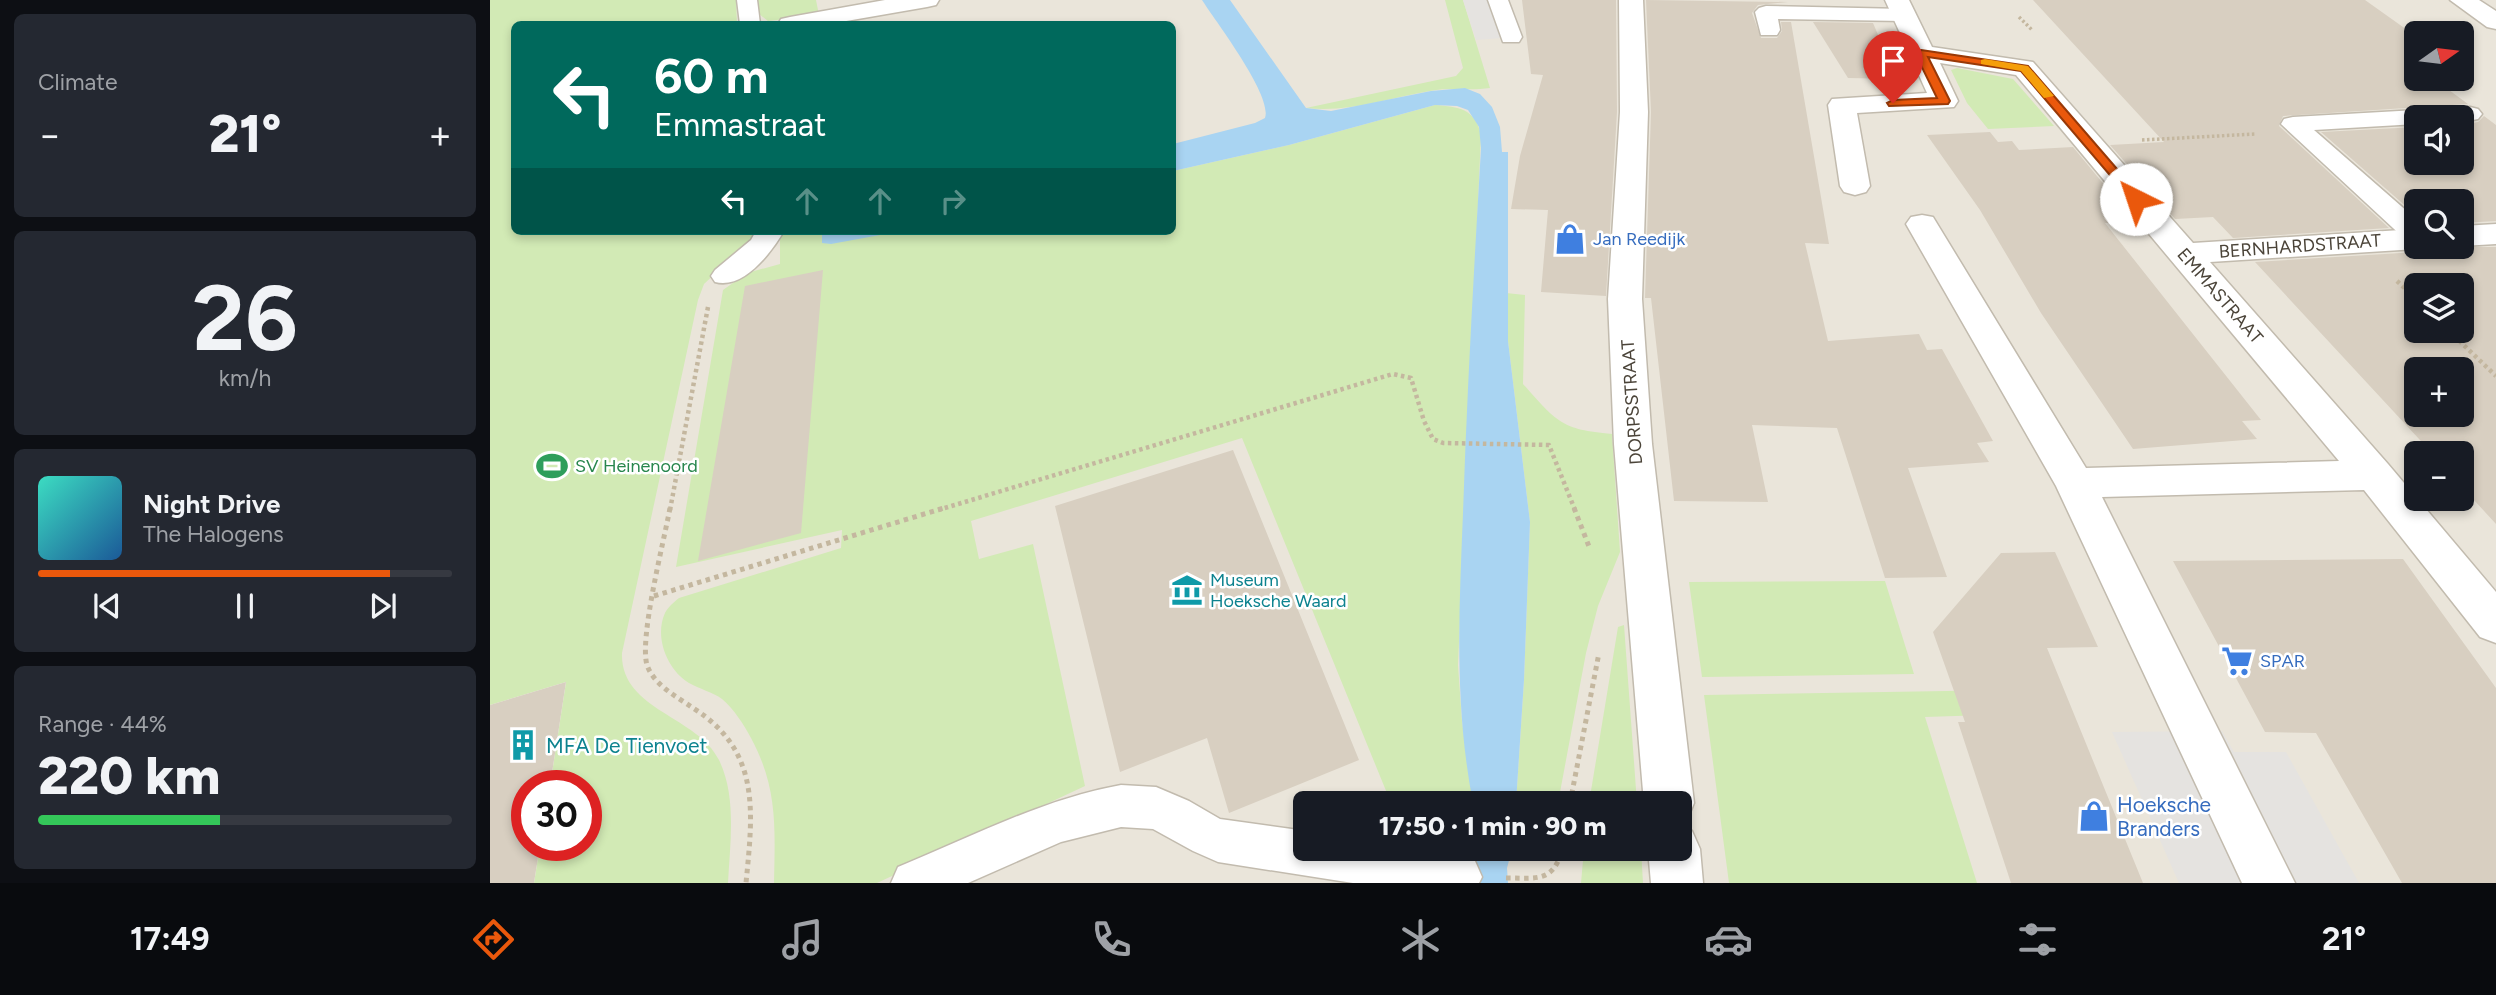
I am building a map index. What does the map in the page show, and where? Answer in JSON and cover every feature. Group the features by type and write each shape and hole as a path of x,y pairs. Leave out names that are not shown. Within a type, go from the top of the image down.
{"street":[{"path":"807,21 927,0"},
{"name":"DORPSSTRAAT","path":"1631,0 1634,112 1625,299 1633,444 1669,791"},
{"path":"2462,0 2496,22"},
{"path":"1855,186 1842,105 1944,101 1900,8"},
{"name":"EMMASTRAAT","path":"1921,53 2024,68 2374,475 2496,624"},
{"path":"1922,224 2075,483 2269,883"},
{"path":"2474,235 2496,234"},
{"name":"BERNHARDSTRAAT","path":"2183,254 2404,238"},
{"path":"2075,483 2374,475"},
{"path":"1675,861 1677,883"}],"lane":[{"path":"747,0 750,21"},
{"path":"1498,0 1511,37"},
{"path":"1769,30 1766,12 1900,8"},
{"path":"2404,118 2293,124 2404,225"},
{"path":"725,276 762,245 768,235"},
{"path":"914,883 979,869 1045,827 1098,811 1144,806 1161,810 1198,833 1218,840 1459,877"}],"path":[{"path":"2089,144 2302,131"},
{"path":"725,276 709,302 645,657 649,670 669,691 710,719 727,735 744,768 752,809 746,883"},
{"path":"2462,343 2496,376"},
{"path":"654,596 1369,379 1393,374 1411,378 1428,432 1433,439 1443,443 1546,444 1552,449 1595,559"},
{"path":"1572,791 1609,613 1618,603 1649,603"},
{"path":"1514,878 1545,878 1559,869 1560,861"}],"shaded area":[{"path":"657,0 2496,0 2496,883 601,883 632,235 1176,235 1176,21 661,21"},
{"path":"1463,0 1488,0 1502,38 1476,40"},
{"path":"2222,731 2234,752 2286,752 2359,883 2179,883 2112,732"}],"green space":[{"path":"490,0 736,0 737,21 511,21 511,235 753,235 752,239 704,284 698,300 622,653 625,672 633,688 695,733 709,745 719,760 725,774 730,805 728,883 534,883 537,861 602,861 602,770 552,770 566,682 490,705"},
{"path":"755,0 816,0 819,15 768,21 759,14"},
{"path":"1445,0 1463,0 1490,88 1438,90 1368,104 1306,108 1456,76 1463,68"},
{"path":"1957,68 2013,79 2054,126 1988,129 1967,103 1951,70"},
{"path":"1435,105 1464,110 1478,125 1481,134 1458,665 1471,791 1386,791 1242,438 971,521 979,559 1033,544 1085,786 877,883 774,883 773,809 760,756 735,712 722,699 689,683 674,670 662,642 662,622 666,611 679,598 841,548 842,530 676,567 723,290 747,273 780,264 780,235 822,235 822,243 876,235 1176,235 1176,170 1289,145"},
{"path":"1506,293 1525,295 1523,384 1561,421 1581,430 1612,434 1620,552 1598,606 1586,653 1560,791 1517,791 1530,522 1508,341"},
{"path":"1885,581 1914,674 1702,677 1689,582"},
{"path":"1624,625 1636,791 1591,791 1618,627"},
{"path":"2008,690 2017,714 1925,717 1977,883 1729,883 1704,695"},
{"path":"1583,861 1642,861 1643,883 1581,883"}],"water":[{"path":"1202,0 1230,0 1306,108 1331,111 1431,91 1465,88 1480,94 1492,107 1500,127 1502,152 1508,152 1508,341 1530,522 1517,791 1471,791 1460,694 1460,587 1481,148 1479,127 1468,110 1457,106 1435,105 1289,145 1176,170 1176,143 1265,118 1265,108 1252,77"},
{"path":"822,235 880,235 831,244 822,243"},
{"path":"1468,861 1509,861 1508,883 1465,883"}],"building":[{"path":"1522,0 1616,0 1617,112 1606,296 1541,292 1548,210 1511,209 1520,156 1543,75 1531,74"},
{"path":"1646,0 1788,2 1758,5 1752,13 1761,38 1777,38 1782,31 1781,22 1791,22 1829,244 1805,243 1828,341 1919,334 1927,350 1942,349 1993,441 1977,443 1989,462 1908,468 1947,577 1885,578 1837,428 1752,425 1768,502 1674,501 1651,298 1645,298 1651,112"},
{"path":"2033,0 2365,0 2404,28 2404,91 2450,91 2468,104 2404,105 2404,108 2283,116 2279,126 2389,228 2233,238 2213,217 2175,219 2110,145 2164,142"},
{"path":"1813,22 1873,23 1897,79 1848,78"},
{"path":"2484,116 2496,125 2496,221 2474,222 2474,189 2404,189 2404,205 2321,132 2404,128 2404,175 2474,175 2474,123"},
{"path":"1990,132 1998,142 2012,141 2019,150 2073,147 2135,222 2105,223 2261,420 2242,421 2257,439 2133,449 2041,313 1980,210 1927,135"},
{"path":"2474,247 2496,247 2496,524 2474,500 2474,441 2421,441 2408,427 2474,427 2474,357 2404,357 2404,423 2255,262 2404,253 2404,259 2474,259"},
{"path":"823,270 801,533 698,561 745,286"},
{"path":"1233,450 1359,760 1229,813 1207,738 1120,772 1055,506"},
{"path":"2055,552 2098,647 2047,648 2143,883 2011,883 1958,722 1965,722 1933,632 2001,553"},
{"path":"2403,559 2496,688 2496,883 2402,883 2316,733 2265,732 2173,561"},
{"name":"MFA De Tienvoet","path":"566,682 552,770 511,770 511,861 537,861 534,883 490,883 490,705"}],"slow traffic":[{"path":"1985,62 2024,68 2048,96"}],"place":[{"name":"Jan Reedijk","path":"1570,239"},
{"name":"SV Heinenoord","path":"552,466"},
{"name":"Museum Hoeksche Waard","path":"1187,590"},
{"name":"SPAR","path":"2237,661"},
{"name":"MFA De Tienvoet","path":"523,745"},
{"name":"Hoeksche Branders","path":"2094,816"}],"route":[{"path":"1893,103 1944,101 1921,53 2024,68 2136,199"}]}
